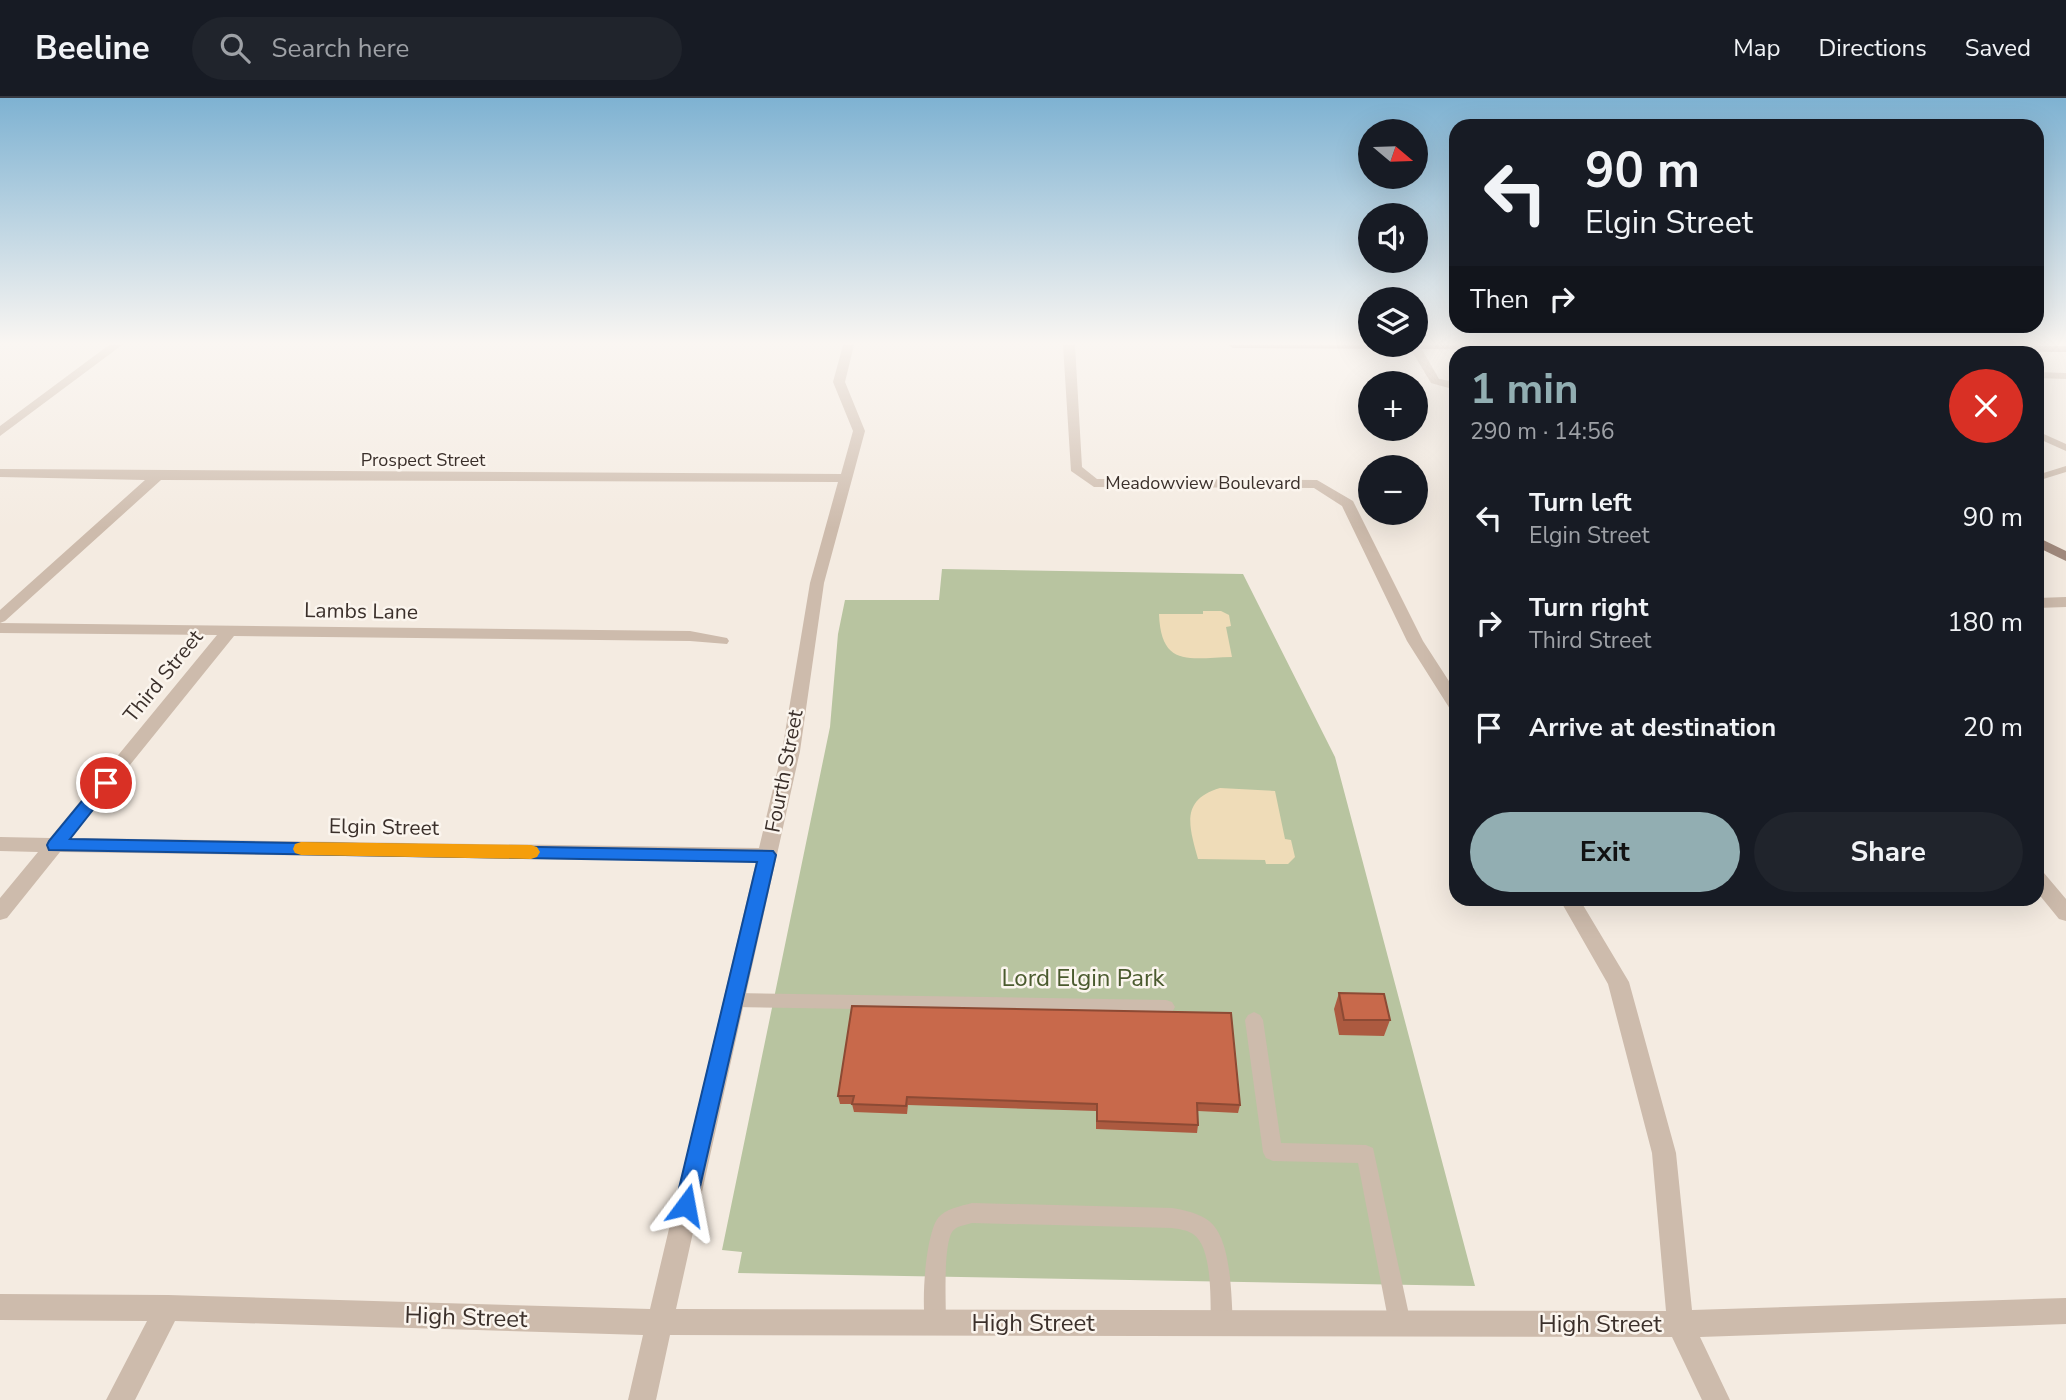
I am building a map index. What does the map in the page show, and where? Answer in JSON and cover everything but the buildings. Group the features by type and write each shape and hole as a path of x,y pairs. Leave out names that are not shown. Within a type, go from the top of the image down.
{"street":[{"path":"0,432 35,406"},
{"name":"Fourth Street","path":"642,1400 791,751 817,583 859,431 849,406"},
{"name":"Meadowview Boulevard","path":"1072,406 1076,468 1094,483 1317,484 1348,504 1415,641 1449,694"},
{"name":"Prospect Street","path":"0,473 845,478"},
{"path":"0,618 157,476"},
{"path":"2044,545 2066,557"},
{"path":"2044,603 2066,602"},
{"name":"Lambs Lane","path":"0,628 690,636 721,640"},
{"name":"Third Street","path":"0,912 229,631"},
{"name":"Elgin Street","path":"0,844 767,855"},
{"path":"2044,886 2066,913"},
{"path":"1574,906 1618,982 1664,1153 1680,1324 1716,1400"},
{"name":"High Street","path":"0,1307 168,1308 659,1322 1400,1324 1680,1324 2066,1311"},
{"path":"120,1400 168,1308"}],"lane":[{"path":"2044,437 2066,448"},
{"path":"2044,476 2066,469"},
{"path":"733,1000 1166,1007"},
{"path":"1254,1020 1273,1152 1366,1154 1400,1324"},
{"path":"935,1323 939,1243 943,1227 955,1217 971,1213 1172,1218 1191,1222 1206,1231 1214,1248 1222,1323"}],"green space":[{"name":"Lord Elgin Park","path":"942,569 1243,574 1335,757 1475,1286 738,1273 742,1252 722,1250 830,727 838,634 845,600 939,600"}],"sand":[{"path":"1203,611 1221,611 1229,615 1231,626 1226,627 1232,657 1180,656 1165,644 1159,614 1203,614"},
{"path":"1220,788 1275,791 1285,839 1291,840 1295,857 1288,864 1266,864 1265,860 1198,859 1190,825 1193,807 1207,793"}],"slow traffic":[{"path":"301,849 531,852"}],"route":[{"path":"106,783 55,845 767,855 686,1205"}]}
